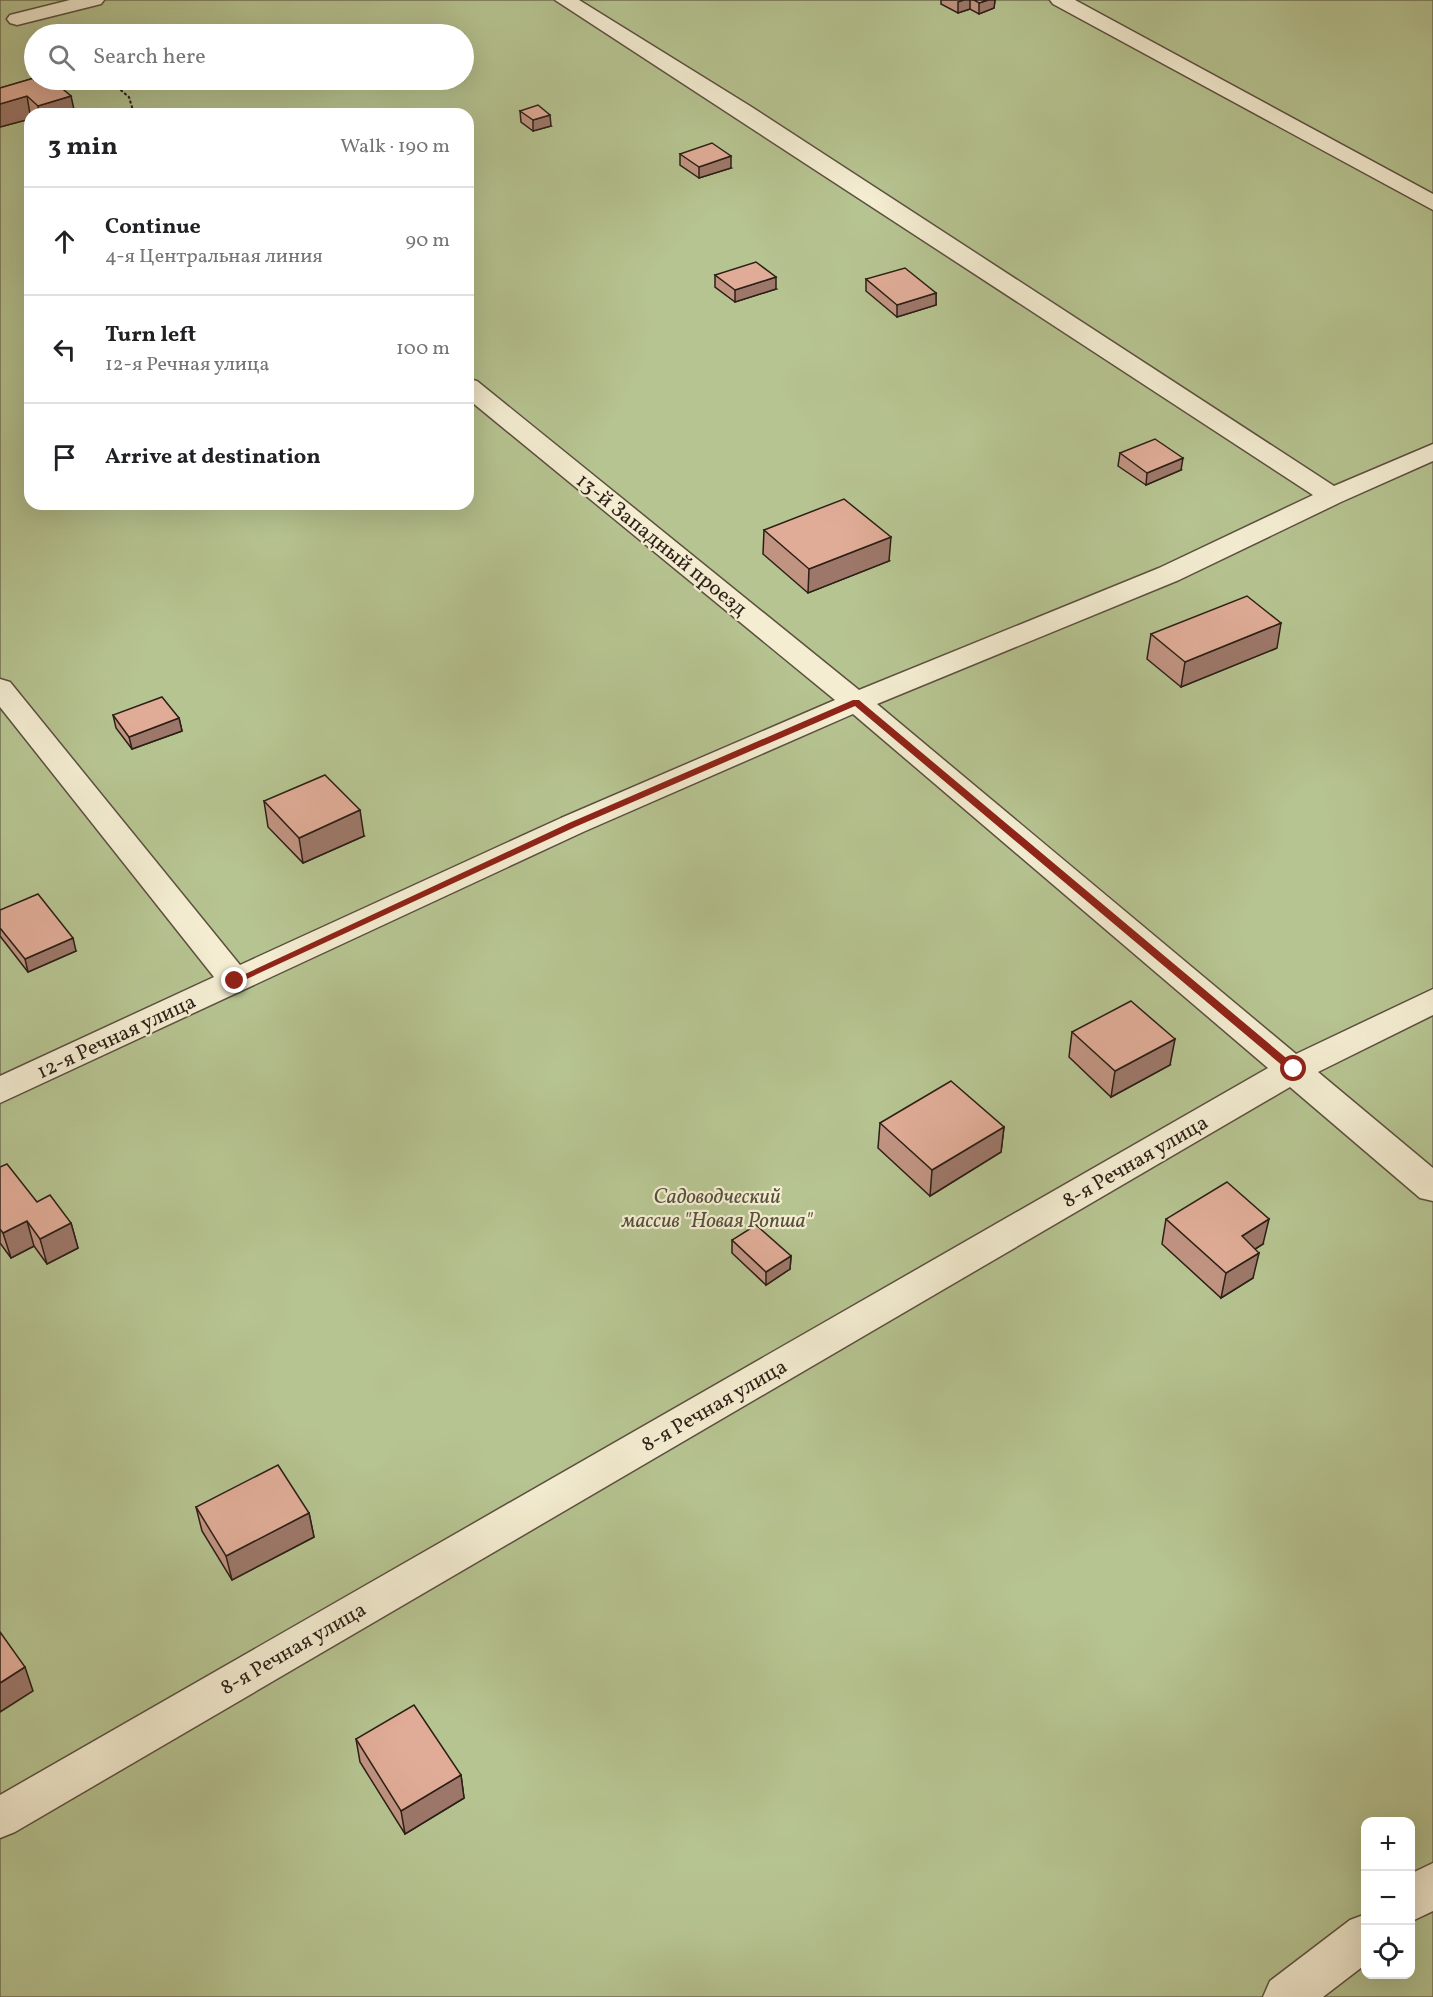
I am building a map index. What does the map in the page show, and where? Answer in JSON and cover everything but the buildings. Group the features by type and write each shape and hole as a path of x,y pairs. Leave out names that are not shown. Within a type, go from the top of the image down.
{"street":[{"path":"24,25 12,12 94,0"},
{"path":"565,0 742,111 1332,496"},
{"path":"1060,0 1433,203"},
{"name":"13-й Западный проезд","path":"474,391 856,702 1433,1188"},
{"name":"12-я Речная улица","path":"0,1090 572,825 856,702 1169,574 1332,496 1433,452"},
{"path":"0,688 235,981"},
{"name":"8-я Речная улица","path":"0,1818 1294,1069 1433,1001"},
{"path":"1415,1897 1433,1884"},
{"path":"1286,1997 1361,1939"}],"path":[{"path":"121,90 129,97 132,108"}],"green space":[{"name":"Садоводческий массив \"Новая Ропша\"","path":"0,0 1433,0 1433,1997 0,1997"}],"route":[{"path":"235,981 572,825 856,702 1294,1069"}]}
